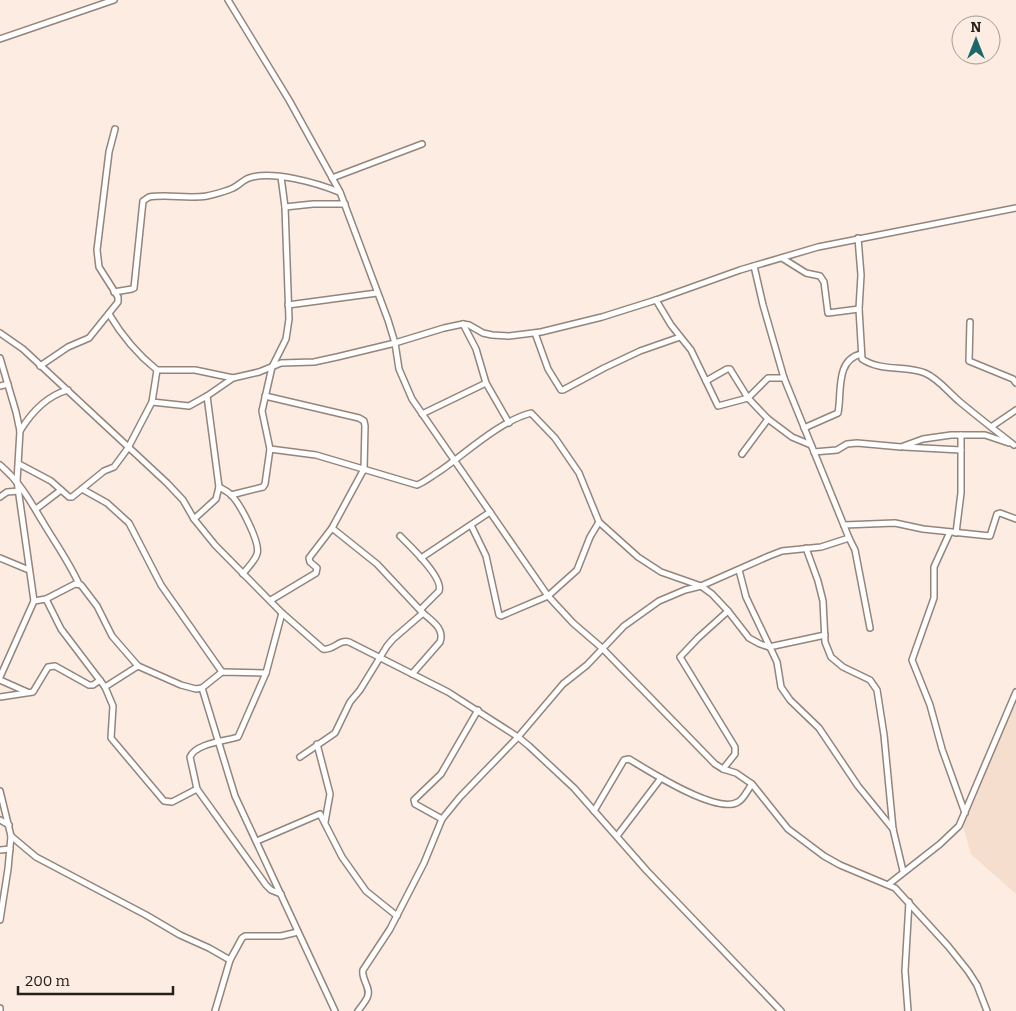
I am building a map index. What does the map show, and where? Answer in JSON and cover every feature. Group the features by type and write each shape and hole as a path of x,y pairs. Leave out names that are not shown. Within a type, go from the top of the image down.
{"street":[{"path":"0,39 114,0"},
{"path":"228,0 289,100 340,192 388,320 395,344 399,370 412,400 548,596 572,623 602,648 715,764 736,773 752,784 788,829 824,856 840,865 895,888 948,946 972,977 987,1011"},
{"path":"40,366 68,348 89,338 118,302 118,297 99,267 97,250 109,152 116,129"},
{"path":"332,178 422,144"},
{"path":"114,292 132,290 134,288 143,201 149,197 208,196 234,188 249,178 258,176 281,177 320,185 340,192"},
{"path":"231,495 264,486 270,449 262,415 272,367 286,339 289,319 285,207 281,177"},
{"path":"285,207 312,204 345,204"},
{"path":"152,402 189,406 233,378 287,362 326,360 395,344 444,328 463,324 469,325 483,334 509,336 535,334 602,317 754,266 818,247 1016,208"},
{"path":"858,238 862,275 860,310 861,354 864,360 877,365 926,374 1015,445"},
{"path":"782,258 806,273 820,276 824,282 828,313 860,310"},
{"path":"754,266 784,378 818,465 855,550 870,628"},
{"path":"288,305 377,293"},
{"path":"656,300 671,325 691,350 718,406 748,398 768,378 784,378"},
{"path":"109,314 131,346 157,370 195,370 233,378"},
{"path":"970,322 969,361 1012,379 1016,383"},
{"path":"463,324 476,349 486,383 509,423"},
{"path":"0,333 23,349 167,483 183,500 194,519 215,545 322,649 329,650 343,641 347,641 448,692 518,737 574,788 647,871 781,1011"},
{"path":"535,334 548,369 561,390 640,351 680,337"},
{"path":"804,428 838,414 839,388 846,365 853,356 861,354"},
{"path":"0,358 20,431 18,481 34,601 0,679 28,693"},
{"path":"706,381 728,368 748,398 768,418 792,438 811,445"},
{"path":"19,464 51,481 71,497 104,471 114,467 128,448 152,402 157,370"},
{"path":"422,414 486,383"},
{"path":"0,386 8,384"},
{"path":"20,431 34,412 47,400 59,392 68,390"},
{"path":"194,519 216,499 219,487 206,396"},
{"path":"265,396 360,418 364,421 365,426 366,452 364,469 332,528 309,558 310,562 317,568 316,573 271,600"},
{"path":"991,426 1016,410"},
{"path":"270,449 316,455 417,485 509,423 527,414 533,414 555,438 579,472 599,522 638,557 652,567 670,576 701,586 712,594 754,642 769,647 825,635"},
{"path":"742,454 768,418"},
{"path":"901,447 924,439 961,435 985,435 1015,445"},
{"path":"961,435 961,493 953,532 934,567 934,598 912,660 930,705 942,749 965,813"},
{"path":"814,452 838,450 846,444 857,442 901,447 961,450"},
{"path":"0,465 18,481 70,564 79,584 97,606 112,636 138,666 189,688 202,688 222,672 266,672"},
{"path":"219,487 231,495 240,506 251,529 257,549 256,556 243,574"},
{"path":"82,489 107,503 129,523 161,585 222,672"},
{"path":"36,509 61,490"},
{"path":"0,497 6,492 19,491"},
{"path":"422,558 490,512"},
{"path":"844,525 896,524 923,529 990,536 997,514 1000,513 1016,519"},
{"path":"471,525 486,556 499,615 504,616 548,596 577,570 590,537 599,522"},
{"path":"332,528 377,564 441,630 442,638 440,642 412,674"},
{"path":"300,757 335,733 350,702 393,639 422,611 439,591 439,583 422,558 400,536"},
{"path":"358,1011 369,993 362,976 363,970 397,916 424,863 442,819 564,684 588,665 627,622 656,603 782,551 829,545 849,538"},
{"path":"806,548 823,601 825,635 830,657 843,667 870,680 877,690 884,735 893,829 903,871"},
{"path":"0,558 29,570"},
{"path":"739,570 746,597 777,662 782,688 790,700 819,728 858,786 893,829"},
{"path":"34,601 46,599 79,584"},
{"path":"46,599 61,630 105,687 112,706 111,738 164,801 172,802 197,789"},
{"path":"723,769 735,754 735,747 680,657 728,611"},
{"path":"281,894 266,885 197,789 190,754 219,740 236,738 240,735 266,672 282,612"},
{"path":"0,697 35,691 44,673 51,666 55,666 89,686 100,680"},
{"path":"105,687 138,666"},
{"path":"202,688 235,796 335,1011"},
{"path":"889,884 959,826 1016,692"},
{"path":"442,819 415,804 414,800 441,774 478,710"},
{"path":"317,744 330,794 325,823"},
{"path":"594,811 624,760 630,759 661,778 705,800 720,804 738,802 752,784"},
{"path":"617,836 661,778"},
{"path":"0,791 10,836 10,849 0,920"},
{"path":"257,841 288,829 317,814 322,816 342,857 366,891 397,916"},
{"path":"0,820 8,825"},
{"path":"10,836 36,857 230,960"},
{"path":"0,850 10,849"},
{"path":"908,1011 905,971 909,902"},
{"path":"214,1011 230,960 242,938 245,936 280,936 298,932"}],"shaded area":[{"path":"1016,701 1016,894 971,854 961,819"}]}
